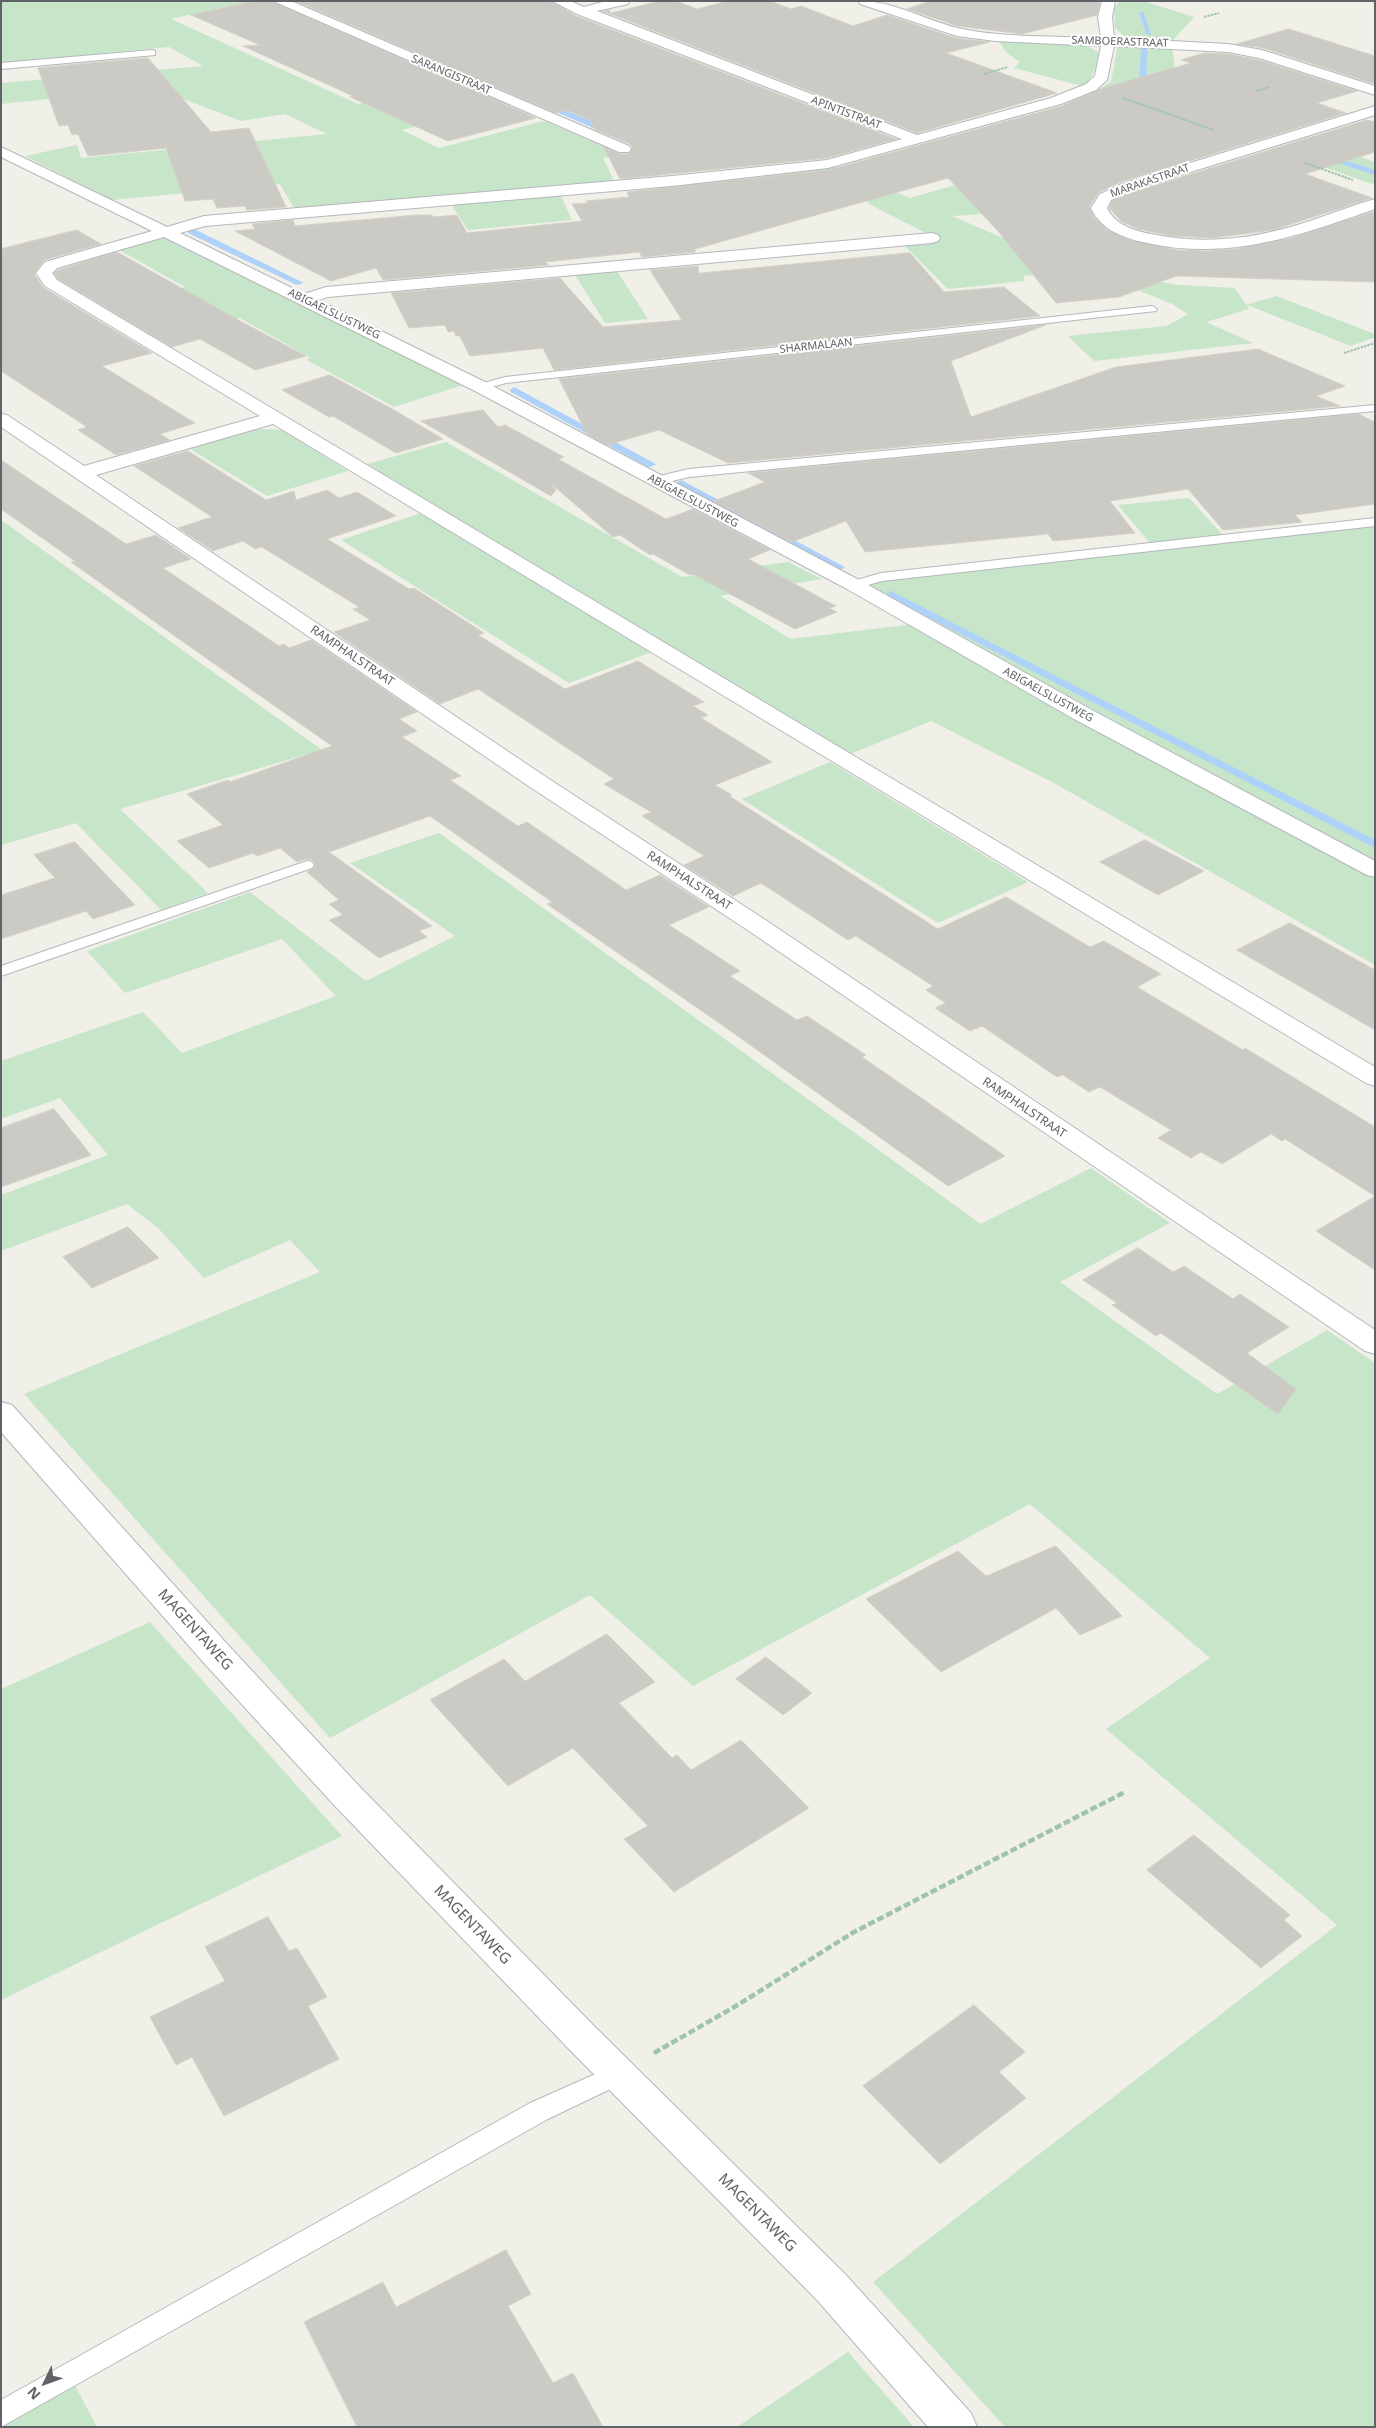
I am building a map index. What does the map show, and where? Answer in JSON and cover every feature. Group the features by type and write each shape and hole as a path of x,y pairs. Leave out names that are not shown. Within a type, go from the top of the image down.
{"street":[{"name":"SARANGISTRAAT","path":"279,1 624,149"},
{"name":"APINTISTRAAT","path":"558,1 915,139"},
{"path":"582,11 623,1"},
{"name":"SAMBOERASTRAAT","path":"865,1 957,32 996,37 1228,48 1262,54 1375,91"},
{"path":"1109,1 1105,17 1108,42 1102,77 1091,87 1056,101 828,164 672,181 204,221 126,245 50,265 44,273 51,283 1375,1078"},
{"name":"MARAKASTRAAT","path":"1375,110 1127,187 1105,197 1099,208 1102,216 1112,225 1130,233 1172,244 1218,247 1248,244 1274,237 1375,204"},
{"name":"ABIGAELSLUSTWEG","path":"1,151 481,387 854,585 1082,714 1375,870"},
{"path":"305,299 326,292 932,238"},
{"path":"81,473 276,417"},
{"name":"RAMPHALSTRAAT","path":"1,419 538,782 758,926 1375,1344"},
{"name":"MAGENTAWEG","path":"1,1412 216,1654 347,1796 618,2074 831,2287 956,2427"}],"lane":[{"path":"1,66 152,53"},
{"name":"SHARMALAAN","path":"481,387 506,380 1152,309"},
{"path":"655,481 689,472 1375,408"},
{"path":"854,585 881,577 1375,522"},
{"path":"1,971 307,865"},
{"path":"1,2414 539,2111 618,2074"}],"path":[{"path":"1344,353 1375,343"},
{"path":"618,2074 736,2006 854,1932 1125,1792"}],"green space":[{"path":"1,1 251,1 171,19 358,104 449,79 507,104 402,130 439,148 544,121 624,155 603,158 615,183 296,211 280,184 112,200 25,156 77,145 81,158 327,134 285,114 241,121 154,88 1,104 1,83 203,66 169,47 1,63"},
{"path":"1120,1 1143,1 1194,17 1173,40 1124,36 1115,28 1114,8"},
{"path":"998,40 1051,40 1079,44 1099,53 1092,76 1082,86 1014,68 1020,62 1007,53"},
{"path":"1120,46 1172,47 1180,95 1288,131 1256,141 1249,141 1101,88 1111,82 1117,49"},
{"path":"1305,138 1375,162 1375,185 1273,149"},
{"path":"835,167 910,198 1008,170 1017,212 952,216 1080,271 1023,276 1025,281 948,289 903,244 940,240 869,204 863,193 793,199 768,173"},
{"path":"560,194 572,220 468,230 450,202"},
{"path":"167,236 350,326 463,385 394,407 307,360 309,357 240,318 159,340 105,309 185,287 119,250"},
{"path":"617,271 648,319 605,323 575,275"},
{"path":"1109,272 1178,285 1235,288 1246,305 1276,296 1375,334 1375,337 1351,346 1247,305 1249,309 1206,322 1253,343 1094,361 1068,336 1167,326 1188,314 1172,304 1103,276"},
{"path":"250,430 282,430 348,471 267,496 190,449"},
{"path":"446,442 682,577 788,562 822,579 720,596 791,639 914,624 1375,876 1375,965 1054,783 931,721 848,755 367,464"},
{"path":"1189,498 1223,535 1150,543 1118,505"},
{"path":"424,512 654,651 569,683 341,540"},
{"path":"1,520 322,750 120,809 208,893 161,910 76,823 1,845"},
{"path":"1374,526 1375,862 1095,714 866,586 880,581"},
{"path":"830,762 1028,882 938,923 742,799"},
{"path":"439,833 981,1224 1091,1168 1170,1223 1060,1282 1217,1394 1327,1330 1375,1363 1375,2427 1005,2427 873,2282 1337,1925 1106,1729 1210,1658 1030,1504 693,1686 590,1595 330,1738 24,1394 320,1272 290,1240 204,1278 158,1228 127,1204 1,1251 1,1195 108,1155 60,1098 1,1119 1,1061 143,1012 182,1053 336,996 282,939 125,993 87,951 250,892 366,981 455,936 350,863"},
{"path":"150,1622 342,1836 1,2000 1,1689"},
{"path":"848,2352 914,2427 737,2427"},
{"path":"71,2378 97,2427 1,2427"}],"building":[{"path":"254,1 271,1 536,118 448,141 243,46 260,45 191,15"},
{"path":"296,1 550,1 576,16 896,139 827,158 620,179 604,147 619,154 629,154 633,148 630,144 594,129 590,120 566,110 556,113"},
{"path":"660,1 676,1 697,9 728,1 770,1 791,9 801,6 853,26 887,15 956,38 990,42 946,53 1057,93 917,133 603,11 610,10 610,13"},
{"path":"931,1 1100,2 1097,15 1022,34 958,26 907,9"},
{"path":"1289,29 1375,56 1375,84 1263,48 1237,44"},
{"path":"1205,53 1228,54 1259,60 1357,91 1317,103 1346,113 1121,182 1099,192 1089,207 1094,217 1106,229 1129,240 1177,250 1207,251 1235,249 1291,238 1375,211 1375,282 1176,276 1119,297 1056,303 998,231 948,178 695,249 695,252 642,257 639,252 545,262 549,265 383,280 376,268 331,281 235,231 255,229 252,224 293,220 295,226 417,215 432,215 434,217 457,215 467,233 582,221 572,204 629,197 627,192 828,170 1062,106 1100,89 1191,63 1181,60"},
{"path":"148,58 211,132 249,128 286,207 247,210 245,206 217,208 213,199 185,201 166,148 88,156 78,134 72,135 68,125 59,126 38,68"},
{"path":"1367,120 1375,122 1375,152 1305,174 1372,198 1273,230 1213,238 1172,236 1138,229 1121,221 1109,208 1112,201 1133,192"},
{"path":"77,230 101,244 44,260 34,274 44,288 152,353 102,366 195,423 160,434 170,440 116,455 78,430 87,427 1,371 1,249"},
{"path":"117,252 306,356 255,370 200,339 172,347 58,279 54,273 58,270"},
{"path":"910,253 944,292 1004,287 1040,316 554,370 543,348 470,356 459,335 456,336 454,331 448,332 445,325 409,328 391,293 560,278 603,327 682,320 650,270 698,266 699,273"},
{"path":"1046,325 951,361 971,417 1116,367 1258,349 1345,386 1316,396 1340,406 728,463 659,430 607,445 587,434 559,379"},
{"path":"330,375 443,439 396,453 333,416 329,417 282,390"},
{"path":"483,410 498,427 505,425 564,457 558,459 666,519 693,509 770,550 748,559 836,606 829,608 837,612 795,629 693,574 690,575 653,554 650,555 620,535 613,537 549,482 556,490 551,496 421,421"},
{"path":"1358,414 1375,422 1375,504 1295,515 1302,522 1223,530 1188,489 1110,501 1135,533 1053,541 1048,534 865,552 846,521 792,542 714,501 765,482 748,473"},
{"path":"188,451 266,500 294,491 296,500 327,490 339,498 357,492 396,516 327,539 409,589 414,588 484,633 478,635 565,689 638,661 704,702 693,706 708,715 701,718 772,762 715,785 732,795 729,796 938,929 1006,897 1090,947 1104,941 1161,974 1137,987 1243,1050 1245,1048 1375,1127 1375,1196 1285,1139 1282,1141 1271,1134 1222,1164 1201,1152 1191,1158 1158,1138 1171,1130 1100,1087 1089,1092 1063,1075 1057,1077 982,1026 970,1031 935,1008 946,1003 926,990 933,986 856,936 848,940 761,883 733,896 684,865 704,856 642,816 651,812 604,784 614,779 478,689 440,704 334,632 370,620 353,609 359,607 262,547 255,549 243,541 213,551 178,528 212,517 134,466"},
{"path":"1,460 126,544 156,535 191,559 163,568 279,646 284,644 289,648 311,640 417,712 399,719 417,731 402,737 461,776 450,780 518,826 527,822 626,890 660,875 709,907 669,925 740,971 730,976 797,1020 807,1016 866,1055 862,1057 1005,1156 948,1186 725,1027 547,904 552,902 430,816 329,852 432,926 419,931 427,937 379,958 329,920 343,915 329,904 339,900 307,872 316,866 312,860 306,859 297,862 280,848 257,856 253,853 209,868 177,841 223,825 187,794 228,780 230,782 332,746 71,562 75,561 1,509"},
{"path":"1145,840 1204,871 1158,895 1100,862"},
{"path":"75,842 135,905 93,919 86,911 1,939 1,895 55,878 34,855"},
{"path":"1290,923 1375,970 1375,1030 1237,950"},
{"path":"54,1109 91,1155 1,1187 1,1128"},
{"path":"1375,1196 1375,1270 1316,1231"},
{"path":"128,1227 159,1258 92,1288 63,1257"},
{"path":"1138,1248 1173,1272 1184,1266 1233,1299 1240,1294 1289,1327 1247,1353 1296,1389 1278,1414 1161,1333 1156,1336 1112,1305 1117,1303 1083,1280"},
{"path":"1056,1546 1122,1616 1080,1635 1056,1608 941,1672 866,1599 958,1551 986,1576"},
{"path":"607,1634 655,1682 619,1703 672,1758 677,1755 691,1770 741,1740 809,1808 674,1892 624,1839 648,1826 573,1748 508,1786 430,1700 504,1659 525,1681"},
{"path":"766,1657 812,1693 783,1715 736,1679"},
{"path":"1194,1835 1290,1915 1284,1920 1302,1936 1261,1968 1147,1870"},
{"path":"268,1917 289,1951 297,1948 327,1997 308,2006 339,2059 224,2116 192,2057 176,2065 150,2017 225,1981 205,1947"},
{"path":"974,2005 1025,2052 999,2072 1026,2098 940,2164 863,2086"},
{"path":"506,2250 531,2294 508,2306 553,2383 573,2373 603,2427 357,2427 304,2322 383,2282 396,2307"}],"waterway":[{"path":"1141,13 1149,34"},
{"path":"1144,49 1142,88 1147,90"},
{"path":"545,104 608,131"},
{"path":"1326,156 1375,173"},
{"path":"191,231 300,283"},
{"path":"514,390 651,465"},
{"path":"681,483 840,568"},
{"path":"891,594 1375,845"}]}
